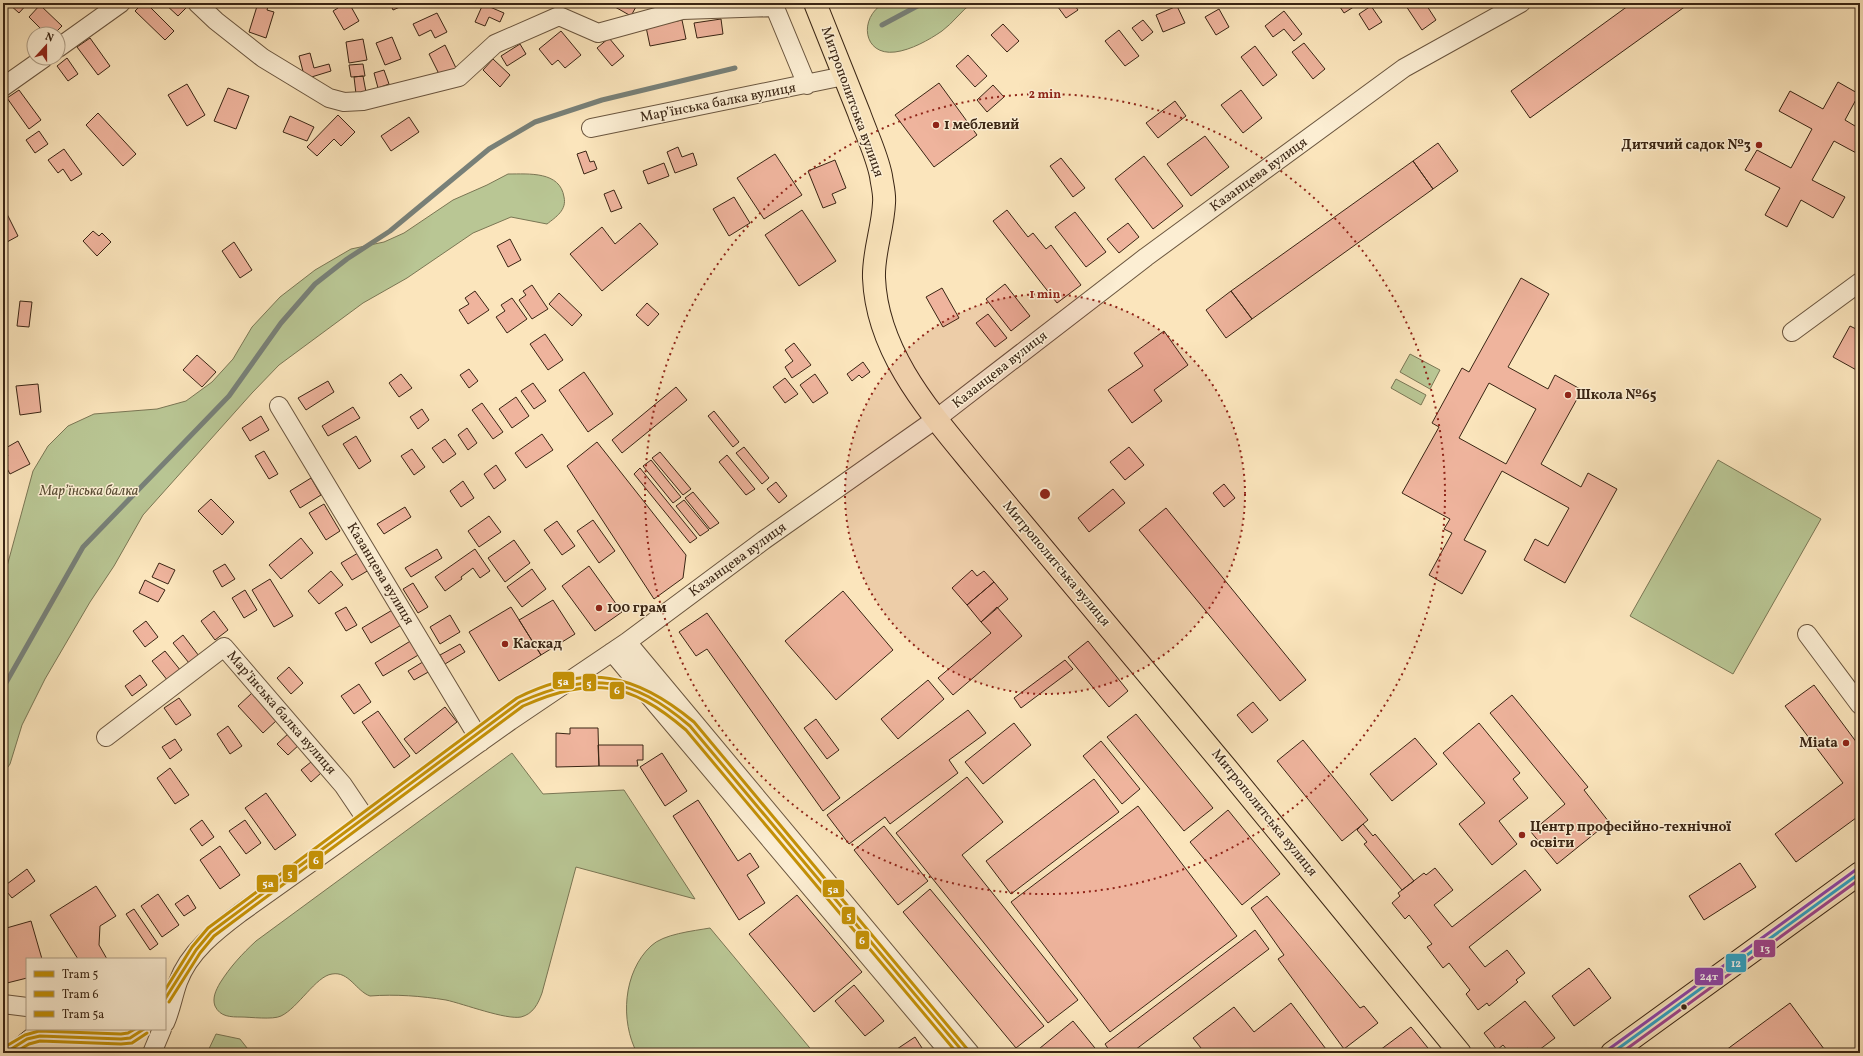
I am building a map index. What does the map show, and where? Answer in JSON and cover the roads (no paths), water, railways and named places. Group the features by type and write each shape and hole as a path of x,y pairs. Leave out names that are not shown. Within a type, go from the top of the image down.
{"main road":[{"name":"Митрополитська вулиця","path":"815,3 872,148 880,174 884,202 874,276 876,306 896,358 909,381 936,419 1228,770 1460,1053"},
{"path":"1612,1053 1860,873"}],"street":[{"path":"66,42 120,3"},
{"path":"197,3 216,22 263,58 330,98 344,102 363,101 459,77 494,44 559,16 598,33 682,10 774,5 806,85"},
{"name":"Казанцева вулиця","path":"167,1015 179,981 203,943 217,930 481,742 627,642 764,540 936,419 1146,257 1404,68 1521,3"},
{"path":"3,87 33,66"},
{"name":"Мар’їнська балка вулиця","path":"591,128 844,76"},
{"path":"1792,332 1860,282"},
{"name":"Казанцева вулиця","path":"279,406 481,742"},
{"path":"1807,634 1860,705"},
{"path":"627,642 970,1053"},
{"name":"Мар’їнська балка вулиця","path":"106,737 224,647 343,785 368,822"},
{"path":"612,652 950,1053"},
{"name":"Казанцева вулиця","path":"166,993 179,981"},
{"path":"4,1004 26,1007"},
{"path":"152,1053 162,1030"}],"waterway":[{"path":"882,25 923,3"},
{"path":"3,688 83,547 229,396 281,323 315,284 347,259 390,231 489,149 535,122 602,100 735,68"}],"tram line":[{"name":"5а","path":"166,988 192,947 208,928 517,698 542,687 566,680 588,677 610,678 631,684 651,693 672,705 694,722 968,1050"},
{"name":"5","path":"166,997 196,950 211,932 520,702 545,692 568,686 589,683 610,684 629,688 649,697 669,709 690,726 964,1053"},
{"name":"6","path":"169,1002 200,953 214,936 523,706 547,696 569,690 589,687 609,688 627,693 646,701 686,730 957,1053"},
{"path":"5,1053 12,1041 26,1030"},
{"name":"5а","path":"3,1048 25,1035 39,1031 121,1034 128,1033 133,1030"},
{"name":"5","path":"5,1053 27,1039 40,1036 121,1039 130,1038 142,1030"},
{"name":"6","path":"14,1053 29,1044 40,1041 121,1044 132,1043 147,1033"}],"place":[{"name":"1 меблевий","path":"936,125"},
{"name":"Дитячий садок №3","path":"1759,145"},
{"name":"Школа №65","path":"1568,395"},
{"name":"100 грам","path":"599,608"},
{"name":"Каскад","path":"505,644"},
{"name":"Miata","path":"1846,743"},
{"name":"Центр професійно-технічної освіти","path":"1522,835"}],"park label":[{"name":"Мар’їнська балка","path":"89,491"}]}
